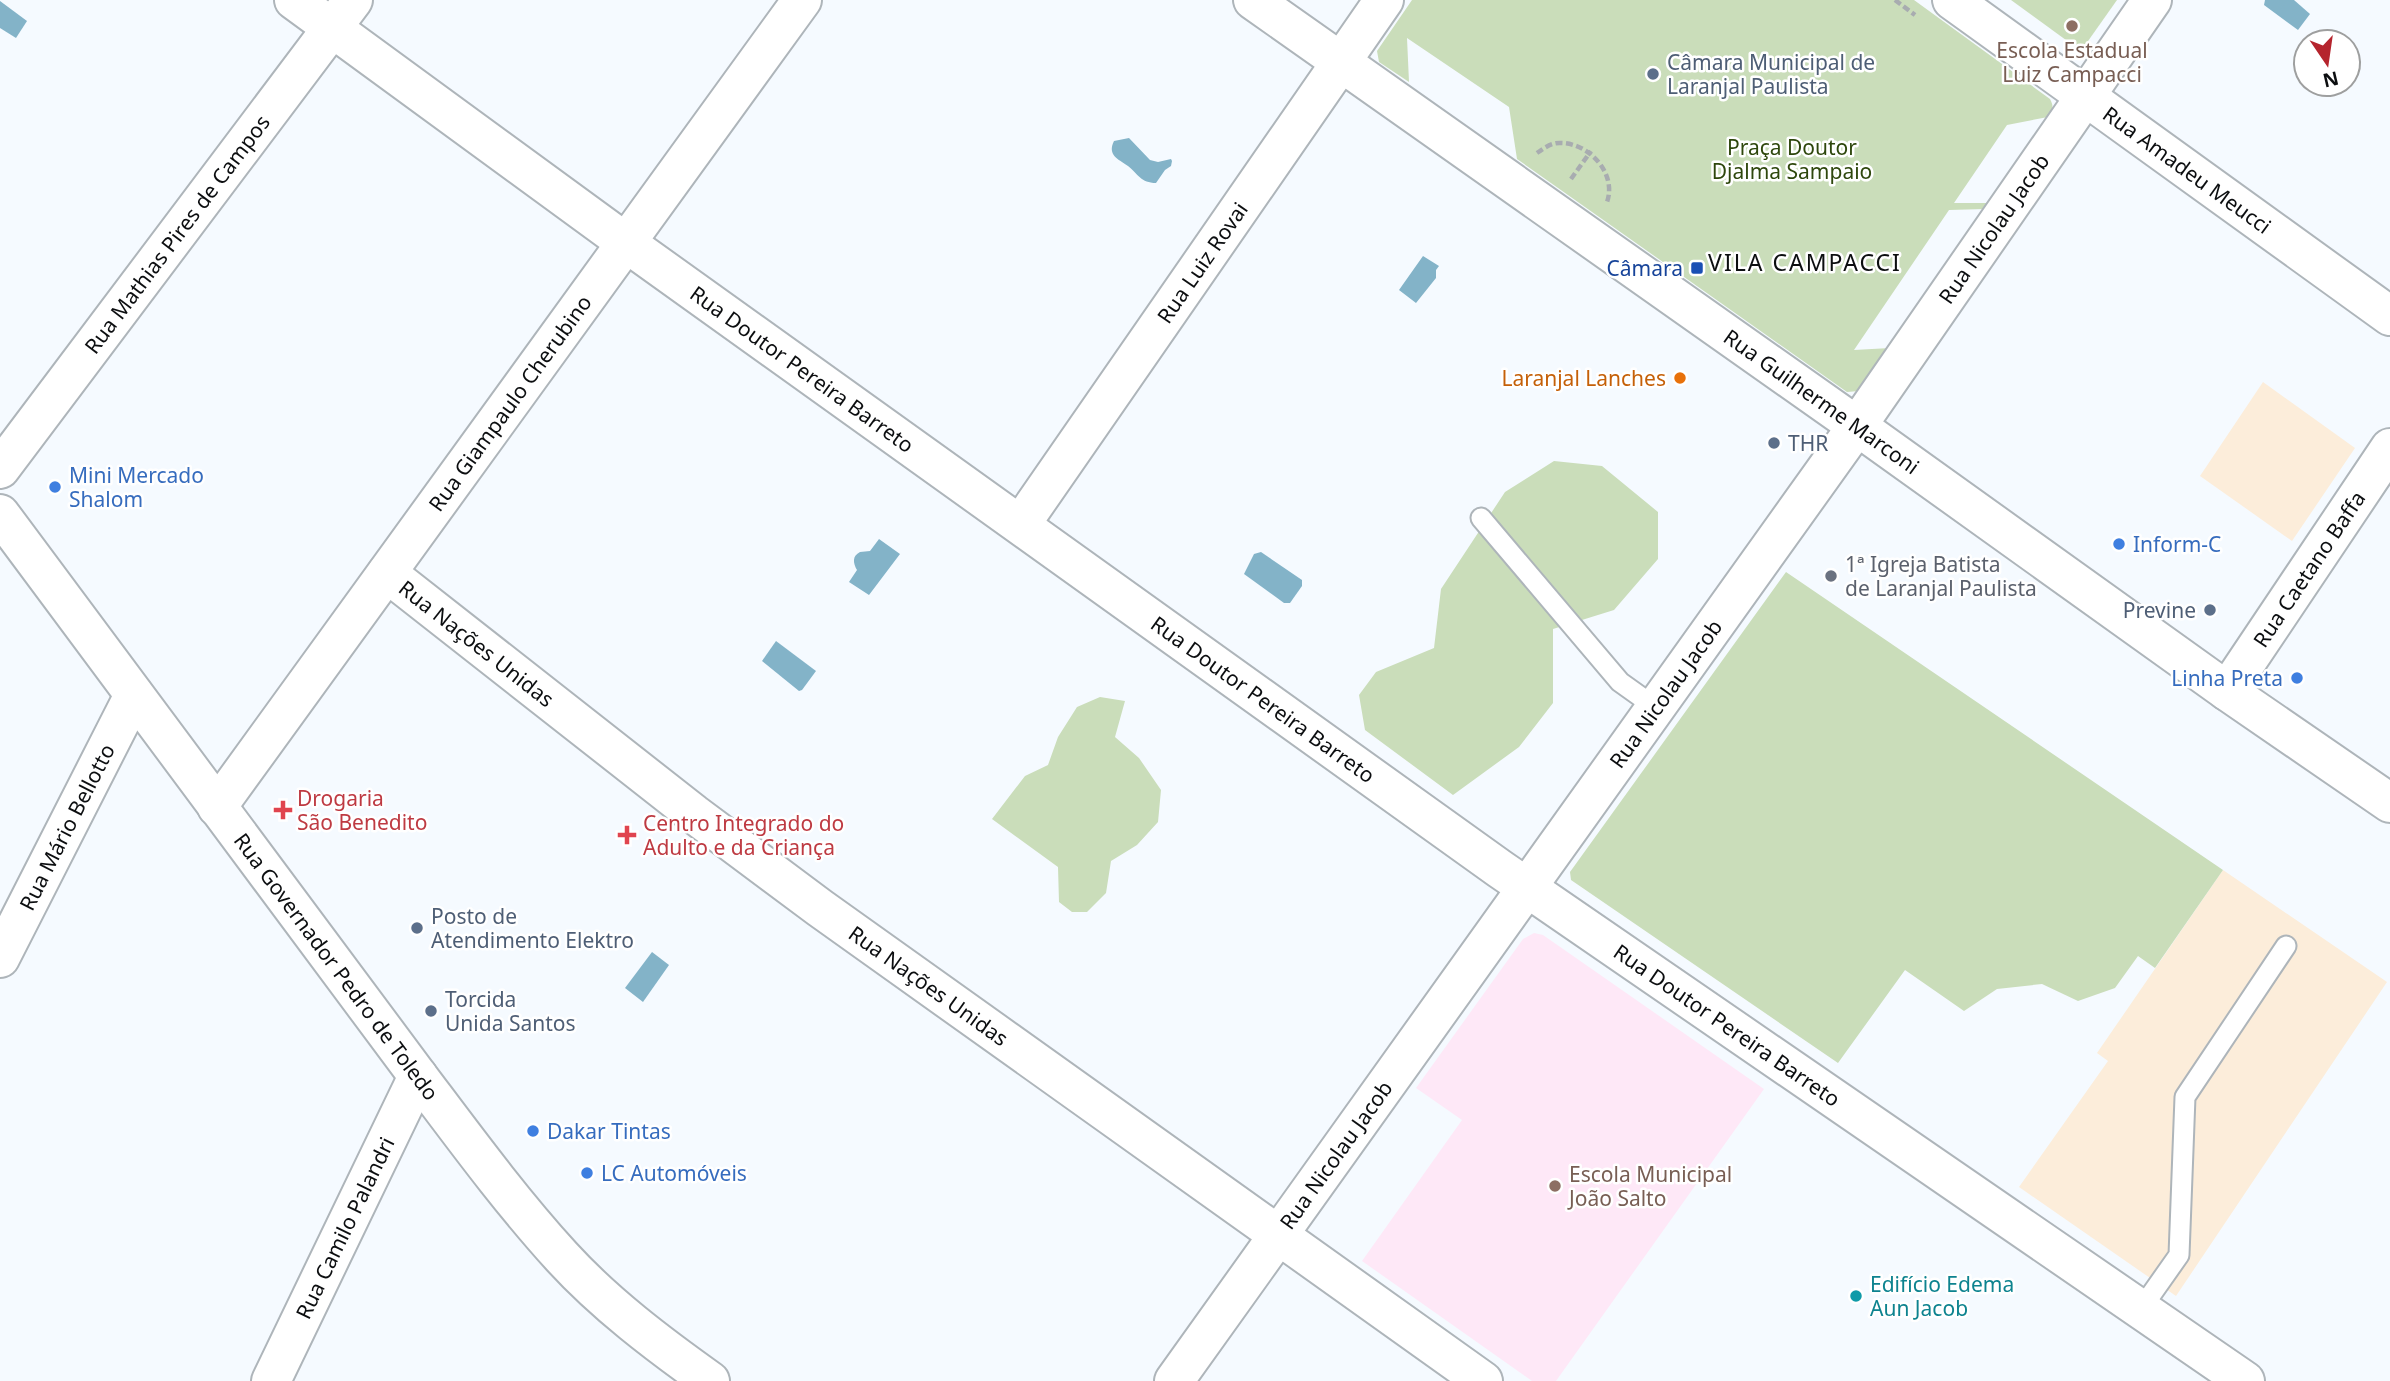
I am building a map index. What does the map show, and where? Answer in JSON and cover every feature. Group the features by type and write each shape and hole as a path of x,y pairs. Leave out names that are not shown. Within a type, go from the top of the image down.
{"street":[{"name":"Rua Doutor Pereira Barreto","path":"294,0 343,14 625,242 1526,887 2245,1381"},
{"name":"Rua Giampaulo Cherubino","path":"217,807 802,0"},
{"name":"Rua Guilherme Marconi","path":"1253,0 2227,691 2390,803"},
{"name":"Rua Luiz Rovai","path":"1021,524 1384,0"},
{"name":"Rua Amadeu Meucci","path":"1952,0 2390,316"},
{"name":"Rua Nicolau Jacob","path":"1174,1381 1857,426 2152,0"},
{"name":"Rua Mathias Pires de Campos","path":"0,469 343,14"},
{"name":"Rua Caetano Baffa","path":"2227,691 2390,448"},
{"name":"Rua Governador Pedro de Toledo","path":"0,514 485,1164 563,1258 604,1298 710,1381"},
{"name":"Rua Nações Unidas","path":"387,573 550,703 799,892 1483,1381"},
{"name":"Rua Mário Bellotto","path":"0,958 134,695"},
{"name":"Rua Camilo Palandri","path":"271,1381 418,1076"}],"lane":[{"path":"1481,517 1620,682 1655,707"},
{"path":"2141,1309 2179,1255 2185,1097 2286,946"}],"path":[{"path":"1529,159 1552,144 1562,143 1590,153 1608,176 1609,197 1603,212"},
{"path":"1577,170 1590,153"}],"shaded area":[{"path":"2263,382 2355,448 2292,541 2200,476"},
{"path":"2223,870 2387,982 2176,1296 2019,1187 2108,1061 2097,1053"},
{"name":"Escola Municipal João Salto","path":"1534,933 1543,935 1764,1089 1556,1381 1532,1381 1362,1261 1462,1120 1416,1088 1523,939"}],"green space":[{"name":"Praça Doutor Djalma Sampaio","path":"1412,0 1914,0 2050,99 2052,108 2048,117 2007,125 1954,203 1990,203 1985,209 1949,210 1854,350 1890,348 1859,391 1847,392 1517,159 1509,107 1407,38 1409,82 1379,62 1377,51"},
{"name":"Escola Estadual Luiz Campacci","path":"2011,0 2117,0 2081,51"},
{"path":"1554,461 1602,466 1658,512 1658,559 1614,610 1553,629 1553,703 1519,747 1453,795 1365,730 1359,695 1376,672 1434,648 1441,589 1505,492"},
{"path":"1786,572 2223,870 2155,968 2138,956 2115,988 2078,1001 2042,984 1997,989 1964,1011 1905,970 1838,1063 1571,880 1570,872"},
{"path":"1100,697 1125,701 1115,737 1139,758 1161,790 1158,822 1137,845 1111,861 1106,893 1087,912 1072,912 1059,902 1058,867 992,819 1025,776 1048,765 1058,737 1077,707"}],"water":[{"path":"2265,0 2294,0 2310,14 2300,28 2295,28 2264,5"},
{"path":"0,1 27,21 16,38 0,28"},
{"path":"1129,138 1150,160 1158,162 1171,159 1171,166 1156,183 1143,180 1113,153 1114,141"},
{"path":"1423,256 1439,266 1436,278 1416,303 1399,290"},
{"path":"879,539 900,554 869,595 849,582 857,570 854,558 860,552 870,551"},
{"path":"1261,552 1302,580 1302,586 1290,603 1284,603 1244,574 1254,554"},
{"path":"776,641 816,671 802,690 799,691 762,661"},
{"path":"652,952 669,965 643,1002 625,988"}],"place":[{"name":"Escola Estadual Luiz Campacci","path":"2072,26"},
{"name":"Câmara Municipal de Laranjal Paulista","path":"1653,74"},
{"name":"Câmara","path":"1697,268"},
{"name":"Laranjal Lanches","path":"1680,378"},
{"name":"THR","path":"1774,443"},
{"name":"Mini Mercado Shalom","path":"55,487"},
{"name":"Inform-C","path":"2119,544"},
{"name":"1ª Igreja Batista de Laranjal Paulista","path":"1831,576"},
{"name":"Previne","path":"2210,610"},
{"name":"Linha Preta","path":"2297,678"},
{"name":"Drogaria São Benedito","path":"283,810"},
{"name":"Centro Integrado do Adulto e da Criança","path":"627,835"},
{"name":"Posto de Atendimento Elektro","path":"417,928"},
{"name":"Torcida Unida Santos","path":"431,1011"},
{"name":"Dakar Tintas","path":"533,1131"},
{"name":"LC Automóveis","path":"587,1173"},
{"name":"Escola Municipal João Salto","path":"1555,1186"},
{"name":"Edifício Edema Aun Jacob","path":"1856,1296"}],"district":[{"name":"VILA CAMPACCI","path":"1805,262"}]}
